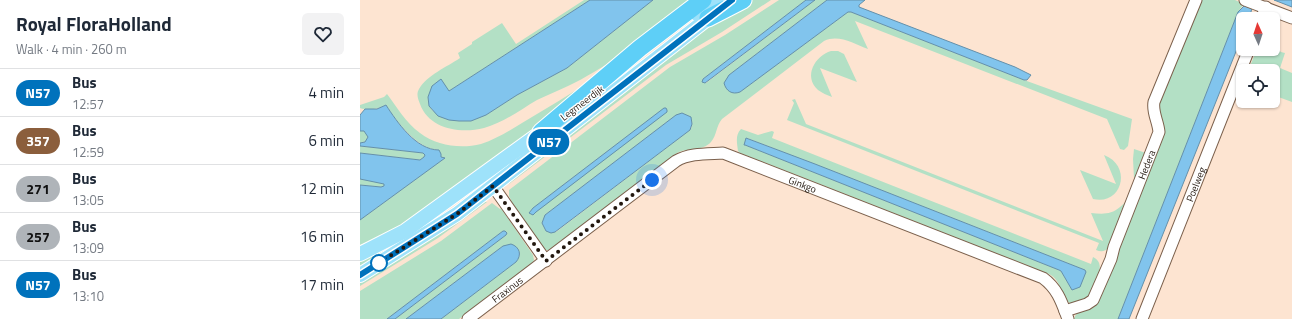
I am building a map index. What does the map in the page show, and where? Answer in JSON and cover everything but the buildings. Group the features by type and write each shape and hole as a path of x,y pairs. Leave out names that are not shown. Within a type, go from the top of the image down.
{"highway":[{"path":"541,132 640,48 703,0"},
{"path":"708,18 743,0"}],"main road":[{"name":"Legmeerdijk","path":"360,275 457,214 489,180 541,132 716,0"},
{"name":"Legmeerdijk","path":"360,254 405,231 489,180 732,0"}],"street":[{"name":"Hedera","path":"1067,315 1093,300 1111,259 1114,247 1158,132 1158,126 1153,111 1154,102 1196,0"},
{"path":"1245,0 1292,18"},
{"path":"1262,12 1263,6"},
{"name":"Poelweg","path":"1142,319 1246,56"},
{"name":"Ginkgo","path":"546,261 676,161 693,154 722,153 1043,278 1052,285 1058,294 1067,315"},
{"path":"489,180 546,261"},
{"name":"Fraxinus","path":"468,319 546,261"}],"green space":[{"path":"584,0 590,0 449,91 428,97 429,106 433,111 459,121 471,120 486,115 517,95 567,68 653,0 695,0 646,38 607,64 575,83 537,100 491,126 475,130 456,130 446,128 430,119 424,112 418,98 419,89 432,75 460,58 458,53 472,44 472,42 502,23 516,44"},
{"path":"748,0 771,0 722,32 666,65 509,184 513,178 629,87 688,42"},
{"path":"779,0 806,0 702,80 706,83 815,0 827,0 729,75 740,92 848,12 851,12 1024,80 1132,119 1128,146 1124,150 1120,149 1107,119 855,21 868,49 841,39 830,39 824,41 722,119 713,139 707,145 677,153 549,250 545,250 511,203 509,190 670,67 725,35","holes":["664,108 529,213 533,208","676,115 689,116 692,123 690,130 556,232 546,231 542,223 545,215"]},
{"path":"1200,0 1235,0 1244,4 1238,12 1236,12 1236,17 1118,319 1074,319 1079,311 1094,305 1161,142 1159,103"},
{"path":"831,51 838,51 844,54 857,82 820,68 832,97 818,90 811,79 811,73 816,62 820,57"},
{"path":"1280,51 1285,53 1280,68 1280,64 1251,64 1254,56 1280,56"},
{"path":"1280,68 1292,73 1292,102 1280,98"},
{"path":"597,77 598,80 467,183 386,235 360,245 360,220 445,158 441,157 439,150 423,145 408,134 386,105 377,108 363,109 360,108 360,105 384,97 387,94 410,125 420,133 441,144 465,146 481,144 502,135"},
{"path":"795,99 806,124 1103,241 1091,213 1110,213 1117,210 1127,200 1109,247 1103,251 1096,250 1099,243 787,120 794,103 792,100"},
{"path":"741,129 758,135 772,131 774,132 772,138 1091,264 1093,257 1097,260 1100,269 1097,280 1088,297 1081,301 1070,303 1064,297 1057,281 1049,274 740,153 738,151 737,142 739,131","holes":["747,138 1085,270 1072,290 1059,270 744,144"]},
{"path":"360,131 364,131 368,135 365,142 360,143"},
{"path":"360,146 423,153 425,155 421,160 360,153"},
{"path":"1134,149 1146,153 1136,177 1134,178 1133,159"},
{"path":"1104,155 1113,160 1119,168 1121,176 1120,184 1117,191 1111,197 1103,200 1093,199 1080,170 1116,184"},
{"path":"360,179 384,183 384,186 360,185"},
{"path":"483,202 487,202 438,238 360,286 360,282"},
{"path":"492,203 500,209 501,208 533,255 534,260 532,263 459,319 441,319 516,262 520,255 518,248 503,246 406,319 395,319 506,235 503,231 387,319 360,319 360,291 441,241"},
{"path":"385,247 387,252 360,269 360,260"}],"water":[{"path":"590,0 653,0 567,68 517,95 486,115 471,121 449,120 438,116 429,106 428,97 432,86 441,79 449,91"},
{"path":"806,0 815,0 705,83 702,82 703,79"},
{"path":"827,0 865,0 859,5 859,7 1015,67 1031,75 1027,80 1024,80 848,12 740,92 732,93 728,90 724,83 729,75"},
{"path":"1246,0 1254,0 1251,12 1238,12 1244,6"},
{"path":"1274,0 1292,0 1292,7"},
{"path":"1236,17 1236,52 1129,319 1118,319"},
{"path":"386,105 408,134 423,145 431,149 439,150 441,157 445,158 360,220 360,185 381,187 384,186 384,184 360,179 360,153 420,160 425,155 423,153 360,146 360,143 365,142 368,137 364,131 360,131 360,115 365,109 377,109"},
{"path":"664,108 666,108 667,112 533,215 529,213 533,208"},
{"path":"682,113 691,117 692,124 690,130 555,232 551,233 546,231 542,223 545,215 676,115"},
{"path":"746,138 1085,270 1086,272 1080,287 1072,290 1059,270 744,145"},
{"path":"503,231 507,233 506,235 395,319 387,319"},
{"path":"511,244 518,249 519,252 519,257 516,262 441,319 406,319 503,246"}],"bus line":[{"name":"N57","path":"360,275 457,214 732,0"}],"route":[{"path":"379,263 457,214 493,186 546,261 652,180"}]}
